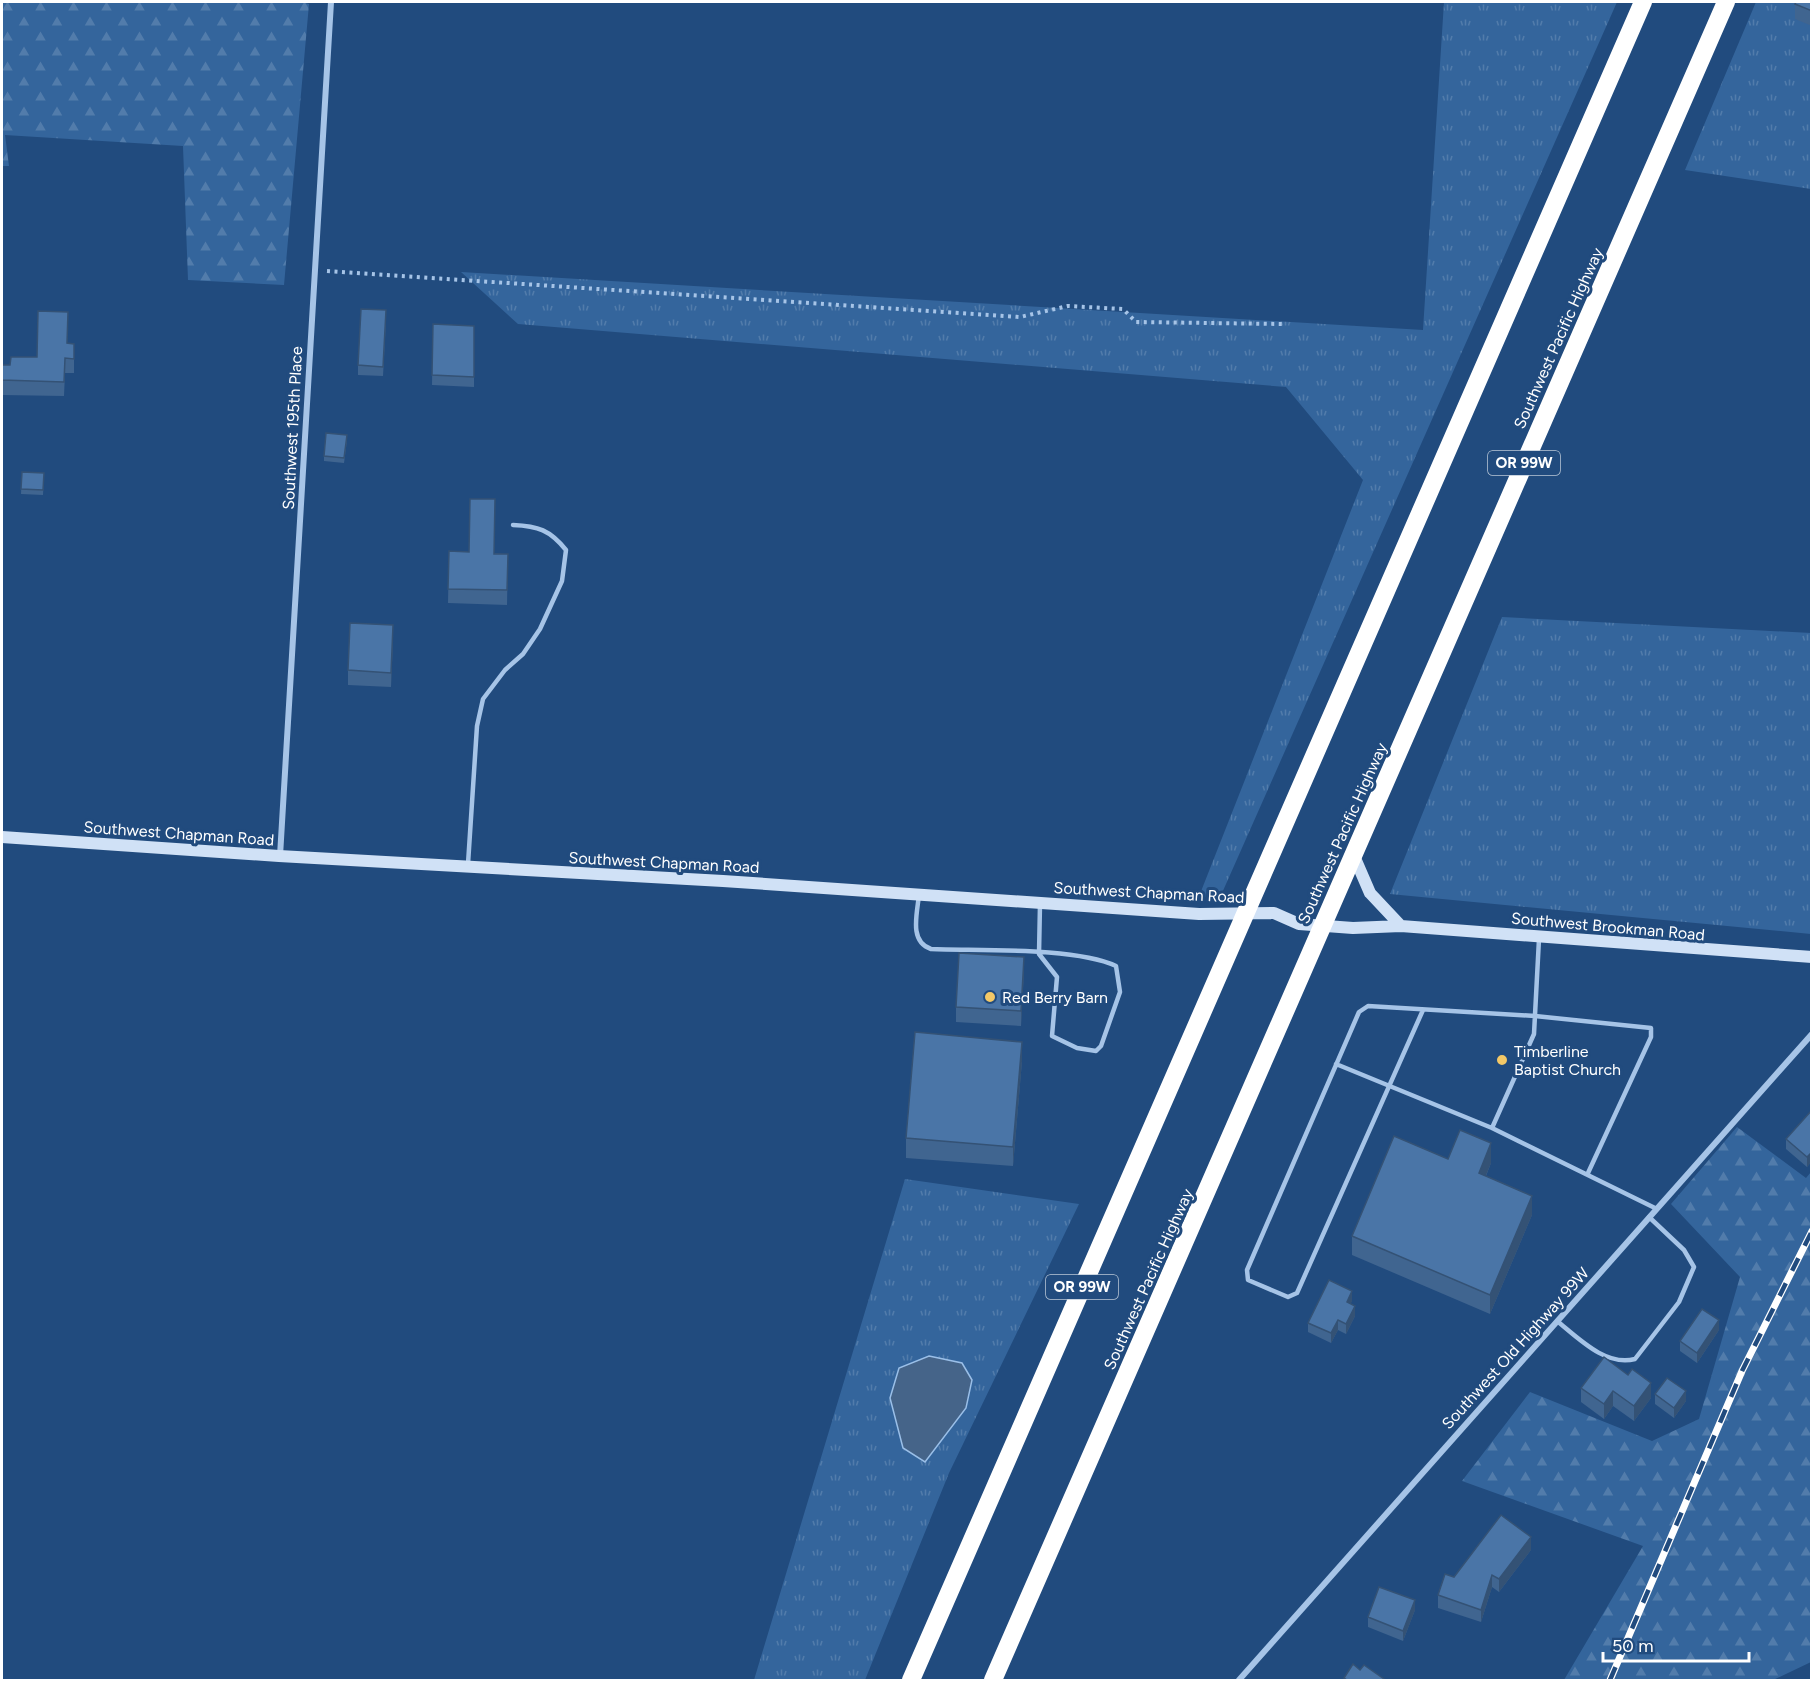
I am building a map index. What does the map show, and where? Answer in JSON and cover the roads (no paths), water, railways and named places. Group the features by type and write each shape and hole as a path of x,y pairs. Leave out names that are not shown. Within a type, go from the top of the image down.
{"highway":[{"name":"OR 99W","path":"911,1680 1643,2"},
{"name":"Southwest Pacific Highway","path":"993,1680 1726,2"}],"street":[{"name":"Southwest 195th Place","path":"279,856 331,2"},
{"name":"Southwest Chapman Road","path":"2,837 1199,914 1274,913 1299,924 1323,925"},
{"path":"1354,856 1370,893 1401,926"},
{"name":"Southwest Brookman Road","path":"1323,925 1353,928 1401,926 1812,957"},
{"name":"Southwest Old Highway 99W","path":"1239,1680 1812,1034"}],"lane":[{"path":"468,867 477,726 483,699 505,670 523,654 534,638 562,580 566,550 554,535 530,526 513,525"},
{"path":"919,895 917,939 922,946 931,949 1039,954 1098,958 1116,966 1120,992 1101,1046 1096,1051 1077,1048 1052,1036 1057,977 1039,954 1040,903"},
{"path":"1492,1128 1534,1034 1539,936"},
{"path":"1423,1010 1297,1293 1288,1297 1248,1280 1247,1270 1336,1064 1359,1012 1368,1006 1534,1016 1651,1028 1652,1037 1588,1173"},
{"path":"1336,1064 1492,1128 1588,1173 1657,1209"},
{"path":"1557,1321 1611,1359 1624,1362 1635,1359 1678,1302 1694,1267 1684,1250 1649,1217"}],"railway":[{"path":"1610,1680 1742,1371 1812,1231"}],"place":[{"name":"Red Berry Barn","path":"990,997"},
{"name":"Timberline Baptist Church","path":"1502,1060"}]}
